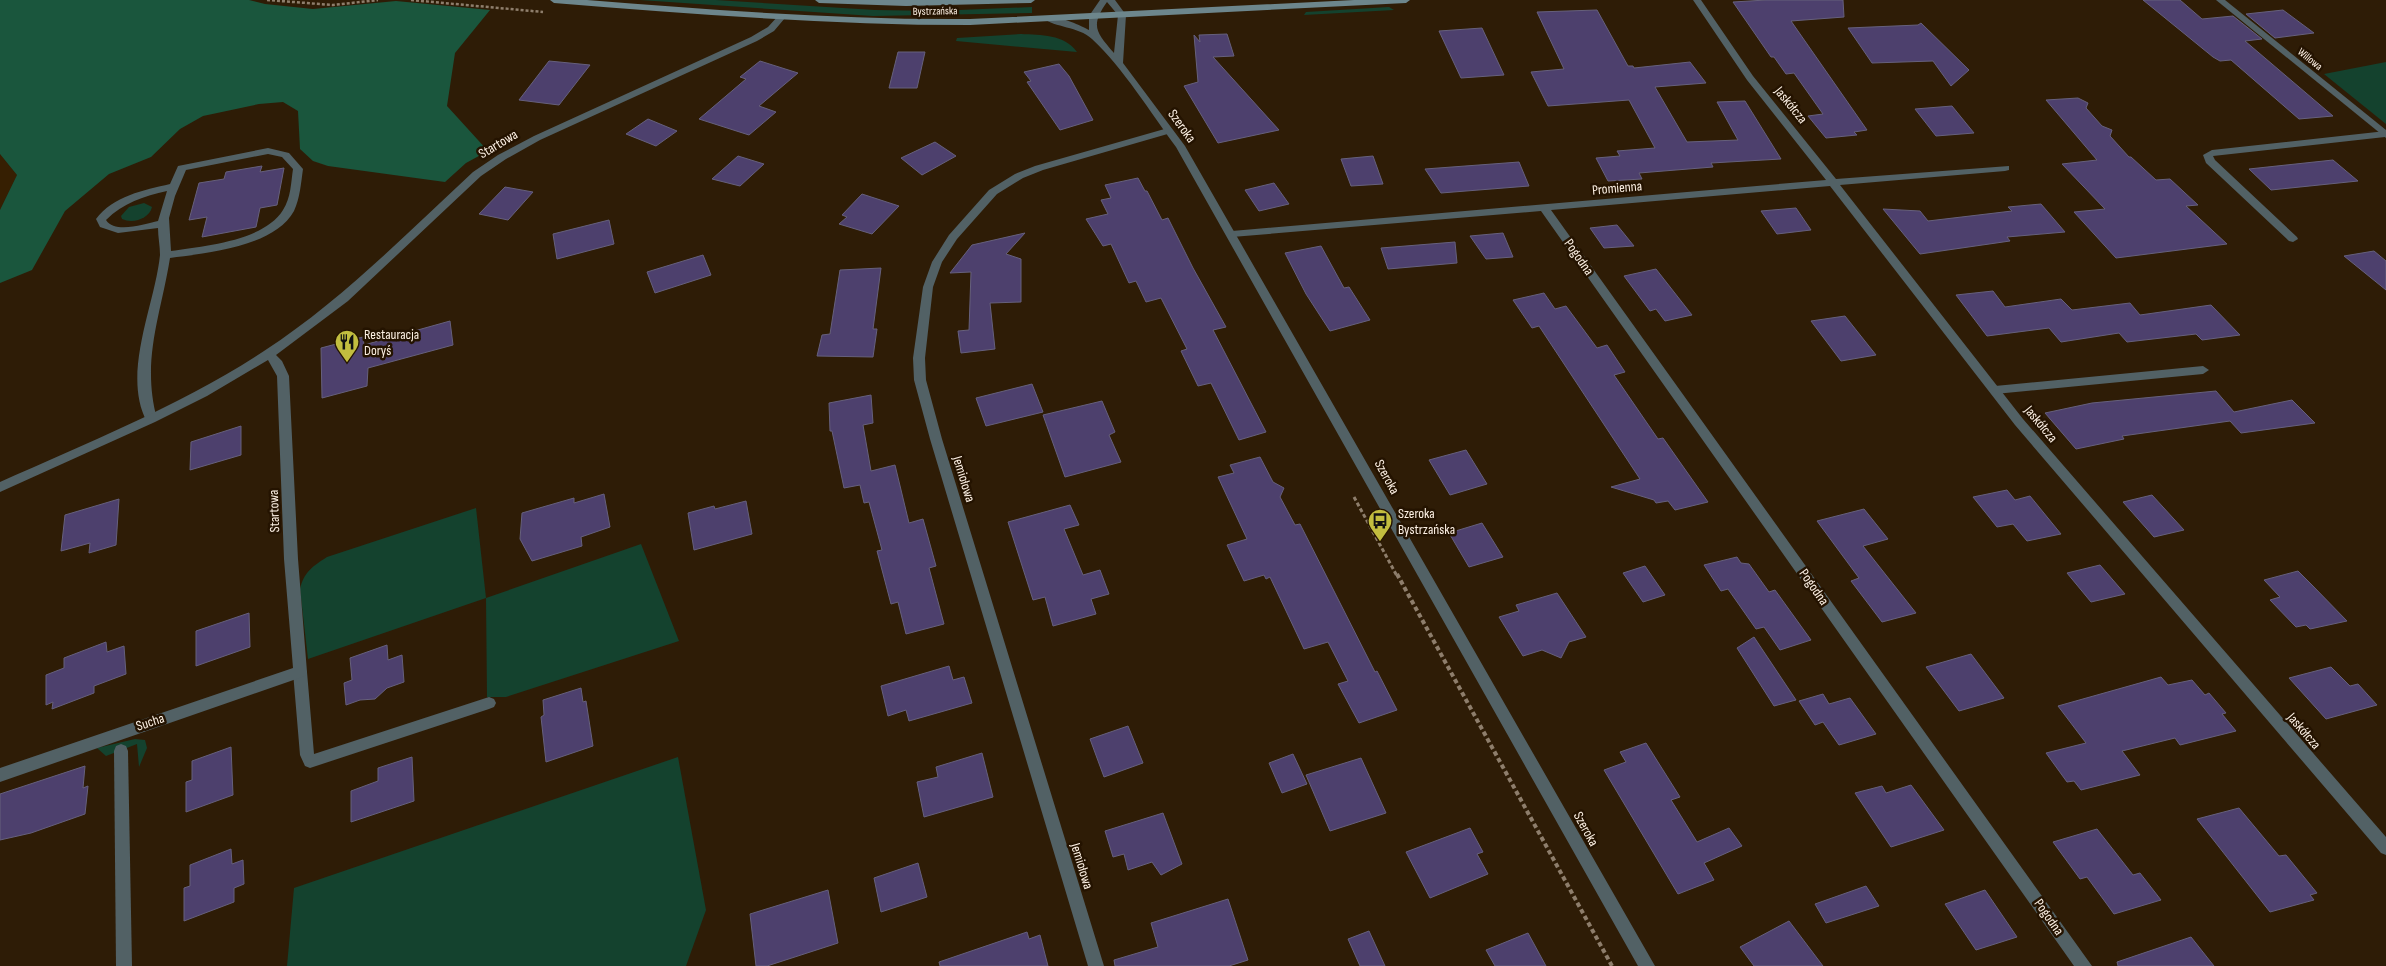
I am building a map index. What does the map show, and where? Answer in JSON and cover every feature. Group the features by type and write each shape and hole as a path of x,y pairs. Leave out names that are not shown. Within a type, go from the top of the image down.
{"main road":[{"name":"Bystrzańska","path":"554,0 781,18 908,23 1122,15 1406,0"},
{"name":"Bystrzańska","path":"819,0 906,3 1030,0"}],"street":[{"path":"1094,36 1093,16 1104,0"},
{"path":"1110,0 1122,15 1118,63"},
{"name":"Jaskółcza","path":"1697,0 1750,78 2019,422 2386,848"},
{"name":"Willowa","path":"2220,0 2386,135"},
{"name":"Startowa","path":"0,487 151,419 203,393 269,354 344,298 477,174 496,161 537,138 754,39 771,29 781,18"},
{"name":"Szeroka","path":"1047,18 1076,26 1094,36 1118,63 1180,146 1232,234 1646,966"},
{"name":"Jemiołowa","path":"1096,966 936,439 920,380 920,341 928,287 937,262 952,237 993,192 1019,176 1032,171 1168,131"},
{"path":"2293,239 2210,161 2208,156 2212,153 2386,135"},
{"path":"151,419 147,407 145,365 148,338 165,256 163,224 173,186 182,168 268,151 281,151 286,154 298,169 294,195 286,214 271,227 242,242 165,256"},
{"name":"Promienna","path":"1232,234 2005,168"},
{"path":"163,224 118,230 107,228 102,224 101,219 120,202 139,194 173,186"},
{"name":"Pogodna","path":"1544,208 2084,966"},
{"name":"Startowa","path":"269,354 278,364 283,376 291,559 307,755 310,761 318,760 489,702"},
{"path":"1995,390 2203,370"},
{"name":"Sucha","path":"0,775 300,672"},
{"path":"121,751 124,966"}],"path":[{"path":"267,0 333,5 378,0"},
{"path":"1351,492 1612,966"}],"shaded area":[{"path":"0,154 17,175 0,210"}],"green space":[{"path":"0,0 249,0 265,4 313,9 396,1 490,10 455,53 447,106 488,151 466,163 445,182 328,166 313,161 300,149 298,111 283,102 259,104 203,116 180,129 151,157 109,174 65,211 32,270 0,283 0,210 17,175 0,154"},
{"path":"640,0 716,0 875,10 935,11 1032,7 1032,13 873,16"},
{"path":"1389,7 1394,10 1304,15 1306,12"},
{"path":"1021,34 1044,35 1059,39 1072,46 1077,52 956,41 957,38"},
{"path":"2386,62 2386,124 2324,74"},
{"path":"144,203 152,207 148,215 136,221 122,219 121,216 129,207"},
{"path":"476,508 486,598 308,659 300,589 304,578 313,567 327,557"},
{"path":"641,544 679,641 506,697 487,697 486,598"},
{"path":"135,739 145,740 147,748 139,767 137,744 106,756 97,748"},
{"path":"678,757 706,910 686,966 287,966 294,888"}],"building":[{"path":"1843,0 1844,17 1791,21 1867,130 1854,132 1857,135 1826,138 1808,116 1823,114 1794,73 1786,74 1774,57 1771,57 1733,2"},
{"path":"2143,0 2180,0 2202,19 2233,16 2262,39 2245,41 2333,116 2299,119 2231,60 2220,61 2213,57"},
{"path":"1597,10 1628,66 1633,66 1634,68 1690,62 1706,83 1655,87 1687,142 1738,140 1717,102 1745,101 1781,159 1711,163 1713,167 1639,173 1642,179 1608,181 1596,158 1620,156 1617,151 1655,148 1629,100 1548,106 1531,72 1564,69 1537,12"},
{"path":"2283,10 2314,33 2275,38 2246,14"},
{"path":"1921,23 1969,70 1951,86 1933,61 1872,63 1848,28 1918,25"},
{"path":"1482,28 1504,75 1461,78 1439,31"},
{"path":"1227,34 1234,56 1213,57 1279,130 1218,143 1184,86 1198,82 1194,35 1200,42 1199,35"},
{"path":"898,52 925,52 917,88 889,88"},
{"path":"549,61 590,65 559,105 519,100"},
{"path":"760,61 798,73 759,106 776,112 749,135 699,119 746,79 740,77"},
{"path":"1059,64 1069,76 1093,120 1060,130 1027,82 1031,81 1024,72"},
{"path":"2078,98 2088,103 2086,108 2102,126 2112,130 2110,136 2129,157 2156,180 2170,179 2198,205 2186,206 2227,244 2116,258 2074,212 2105,209 2062,164 2097,160 2046,100"},
{"path":"1952,106 1974,133 1936,136 1915,109"},
{"path":"648,119 677,131 656,146 626,134"},
{"path":"935,142 956,156 922,175 901,158"},
{"path":"738,156 764,164 740,186 712,179"},
{"path":"1373,156 1383,184 1351,186 1341,159"},
{"path":"2333,160 2358,181 2271,190 2249,169"},
{"path":"1519,162 1529,186 1441,193 1425,169"},
{"path":"262,166 260,172 284,168 277,205 260,208 256,227 202,237 207,217 189,220 199,183 224,179 226,172"},
{"path":"1138,178 1162,220 1168,218 1226,327 1213,330 1266,432 1239,440 1211,383 1198,386 1181,351 1187,349 1161,298 1146,302 1136,281 1129,283 1111,244 1103,246 1086,219 1108,214 1101,200 1111,198 1105,185"},
{"path":"1274,183 1289,204 1259,211 1245,190"},
{"path":"505,187 533,192 508,220 479,214"},
{"path":"862,194 899,206 872,234 839,224 847,217 842,215"},
{"path":"2041,204 2065,232 2007,237 2010,241 1920,254 1883,209 1920,211 1928,221 2012,211 2008,207"},
{"path":"1796,208 1811,230 1777,234 1761,211"},
{"path":"609,220 614,244 557,259 553,234"},
{"path":"1617,225 1634,246 1604,248 1590,228"},
{"path":"1025,233 1006,254 1021,259 1021,302 990,303 995,349 961,353 958,331 969,330 971,272 950,273 972,245"},
{"path":"1503,233 1513,257 1486,259 1470,236"},
{"path":"1455,242 1457,263 1388,269 1381,248"},
{"path":"1321,246 1344,288 1349,287 1370,320 1330,331 1306,294 1285,253"},
{"path":"2374,251 2386,261 2386,290 2344,256"},
{"path":"703,255 711,275 655,293 647,272"},
{"path":"881,268 873,329 877,329 873,357 817,356 822,335 830,334 840,270"},
{"path":"1656,269 1692,315 1665,321 1656,309 1650,311 1624,276"},
{"path":"1993,291 2005,307 2061,299 2072,310 2130,303 2140,315 2211,305 2240,335 2202,340 2196,334 2127,342 2119,333 2061,342 2049,328 1987,336 1956,295"},
{"path":"1544,293 1555,309 1566,306 1597,348 1607,345 1625,372 1614,375 1658,439 1663,438 1708,502 1675,510 1668,501 1656,503 1654,500 1611,487 1640,479 1539,326 1532,328 1513,300"},
{"path":"1845,316 1876,355 1841,361 1811,321"},
{"path":"450,321 453,345 368,368 367,386 322,398 321,348 363,337 364,345"},
{"path":"1032,384 1043,412 986,426 976,398"},
{"path":"2216,391 2234,412 2292,400 2315,423 2241,433 2230,421 2122,436 2124,439 2076,449 2045,413 2092,403"},
{"path":"871,395 873,423 863,425 871,471 895,465 909,523 923,519 936,566 929,568 944,624 906,634 898,602 891,604 877,551 882,550 869,502 864,503 860,485 844,488 832,431 830,431 829,403"},
{"path":"1102,401 1115,432 1109,435 1121,462 1065,477 1043,415"},
{"path":"241,426 241,455 190,470 191,442"},
{"path":"1466,450 1487,484 1450,495 1429,460"},
{"path":"1260,457 1273,482 1284,488 1280,497 1295,525 1300,524 1375,672 1377,671 1397,710 1359,723 1338,684 1348,681 1328,642 1304,649 1270,577 1266,579 1264,575 1244,581 1227,545 1247,539 1218,477 1234,473 1230,465"},
{"path":"2007,490 2015,500 2030,496 2061,534 2027,541 2013,524 1997,527 1973,497"},
{"path":"604,494 610,527 581,537 582,546 532,561 520,539 522,513 574,498 574,503"},
{"path":"2152,495 2184,530 2154,537 2123,502"},
{"path":"119,499 116,545 89,553 90,543 61,551 65,515"},
{"path":"746,501 752,534 694,550 688,513 714,506 715,509"},
{"path":"1070,505 1079,525 1064,529 1083,575 1100,570 1109,594 1091,599 1096,614 1053,626 1045,597 1033,600 1008,522"},
{"path":"1864,509 1888,539 1863,546 1916,613 1882,622 1851,581 1859,578 1817,521"},
{"path":"1482,523 1503,557 1469,567 1449,533"},
{"path":"1737,557 1741,563 1749,564 1769,592 1775,590 1811,640 1780,650 1764,627 1756,629 1728,589 1721,591 1704,565"},
{"path":"2100,565 2125,594 2091,602 2067,573"},
{"path":"1645,566 1665,595 1643,602 1623,573"},
{"path":"2298,571 2347,621 2310,629 2306,625 2296,627 2270,600 2280,597 2264,580"},
{"path":"1557,593 1586,637 1569,642 1561,658 1542,650 1523,656 1499,617 1519,611 1516,605"},
{"path":"249,613 250,647 196,666 196,631"},
{"path":"1754,637 1796,700 1774,706 1737,648"},
{"path":"106,642 107,652 124,646 126,674 94,686 94,693 52,709 53,702 46,705 46,675 64,668 64,658"},
{"path":"387,645 388,660 402,655 404,682 387,688 375,699 360,700 346,705 344,683 352,680 350,658"},
{"path":"1971,654 2004,698 1959,711 1926,667"},
{"path":"949,666 953,680 964,677 972,703 909,721 906,710 888,716 881,686"},
{"path":"2331,667 2350,686 2358,684 2377,705 2326,719 2289,678"},
{"path":"2161,677 2168,685 2192,680 2205,695 2209,693 2226,713 2222,714 2236,731 2180,745 2175,738 2122,751 2140,775 2081,790 2074,781 2067,782 2046,753 2086,743 2058,706"},
{"path":"581,688 583,702 586,701 593,746 546,762 541,717 544,715 543,700"},
{"path":"1823,694 1829,704 1850,698 1876,734 1839,745 1823,722 1815,725 1799,701"},
{"path":"1128,726 1143,763 1104,777 1090,739"},
{"path":"1646,743 1680,797 1671,800 1697,842 1729,828 1742,846 1704,863 1714,880 1678,894 1604,770 1626,762 1620,752"},
{"path":"231,747 233,795 186,812 186,782 192,780 192,761"},
{"path":"982,753 993,797 924,817 917,782 938,777 936,767"},
{"path":"1293,754 1307,784 1282,793 1269,763"},
{"path":"412,757 414,801 351,822 351,791 378,781 378,768"},
{"path":"1361,758 1386,813 1330,831 1306,775"},
{"path":"85,766 83,788 88,786 85,814 31,833 0,840 0,794"},
{"path":"1911,785 1944,830 1891,847 1855,793 1882,786 1886,793"},
{"path":"2239,808 2279,856 2286,855 2317,893 2310,895 2314,900 2270,912 2197,819"},
{"path":"1163,813 1182,864 1161,875 1152,862 1128,870 1124,854 1113,857 1105,831"},
{"path":"1470,828 1483,852 1477,854 1488,874 1430,898 1406,852"},
{"path":"2097,829 2133,875 2140,873 2161,900 2114,914 2087,877 2080,879 2053,842"},
{"path":"231,849 232,864 243,860 244,884 234,888 234,902 184,921 184,888 190,886 190,865"},
{"path":"918,863 927,897 881,912 874,878"},
{"path":"1866,886 1879,906 1826,923 1815,904"},
{"path":"828,890 838,943 767,966 756,966 750,914"},
{"path":"1985,890 2017,937 1976,950 1945,904"},
{"path":"1228,899 1248,960 1229,966 1115,966 1114,960 1158,947 1151,923"},
{"path":"1789,921 1823,966 1754,966 1740,947"},
{"path":"1369,931 1385,966 1360,966 1348,939"},
{"path":"1027,932 1029,939 1040,935 1048,966 940,966 939,962"},
{"path":"1528,933 1546,966 1495,966 1486,950"},
{"path":"2191,937 2214,966 2118,966 2117,962"}],"place":[{"name":"Restauracja Doryś","path":"347,363"},
{"name":"Szeroka Bystrzańska","path":"1380,542"}]}
